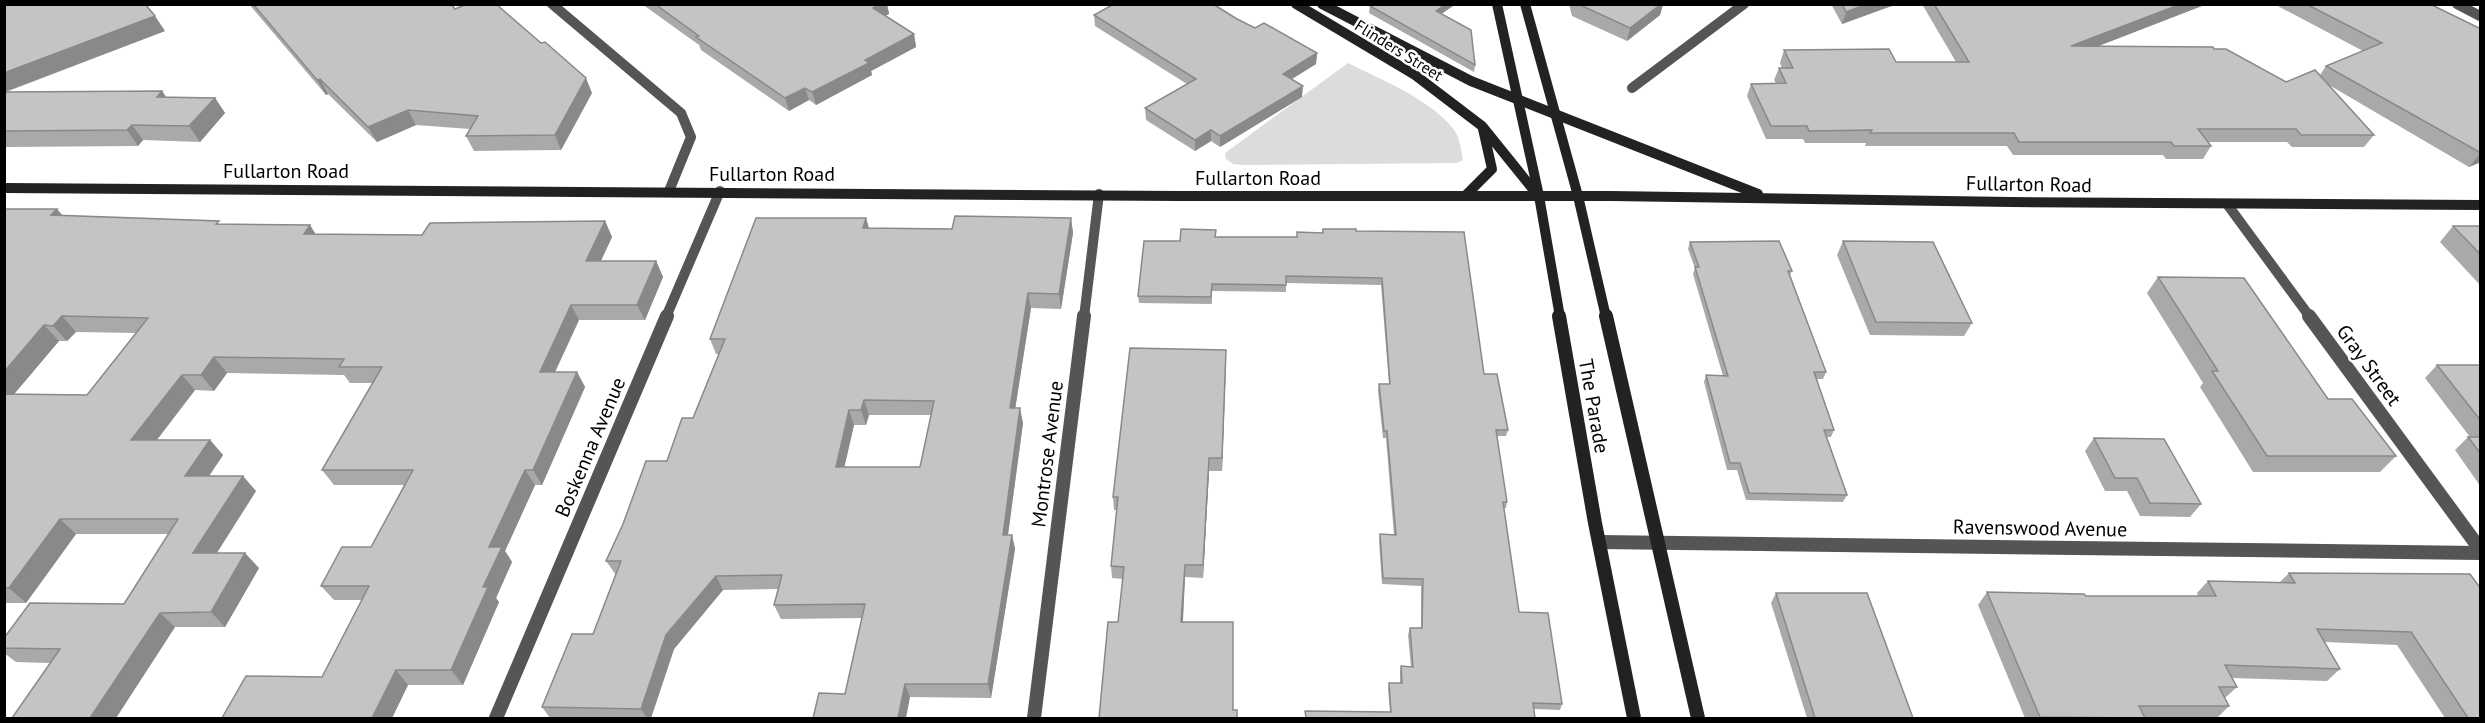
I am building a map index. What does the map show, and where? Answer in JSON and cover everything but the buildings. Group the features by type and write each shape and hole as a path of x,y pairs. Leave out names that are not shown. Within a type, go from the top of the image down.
{"main road":[{"name":"Flinders Street","path":"1296,4 1415,75 1482,126 1539,196"},
{"name":"Flinders Street","path":"1322,4 1471,81 1765,197"},
{"name":"The Parade","path":"1497,4 1539,196 1599,542 1634,718"},
{"name":"The Parade","path":"1525,4 1578,196 1698,718"},
{"path":"1464,196 1492,169 1482,126"},
{"name":"Fullarton Road","path":"4,188 1765,197 2227,204 2481,205"}],"street":[{"path":"552,4 681,114 691,137 669,191"},
{"path":"1632,88 1744,4"},
{"path":"2457,4 2481,16"},
{"name":"Boskenna Avenue","path":"496,718 720,191"},
{"name":"Montrose Avenue","path":"1034,718 1100,194"},
{"name":"Gray Street","path":"2227,204 2481,551"},
{"name":"Ravenswood Avenue","path":"1599,542 2481,551"}],"shaded area":[{"path":"1348,63 1405,91 1444,119 1456,133 1463,160 1457,163 1243,165 1233,164 1226,159 1225,153"}]}
